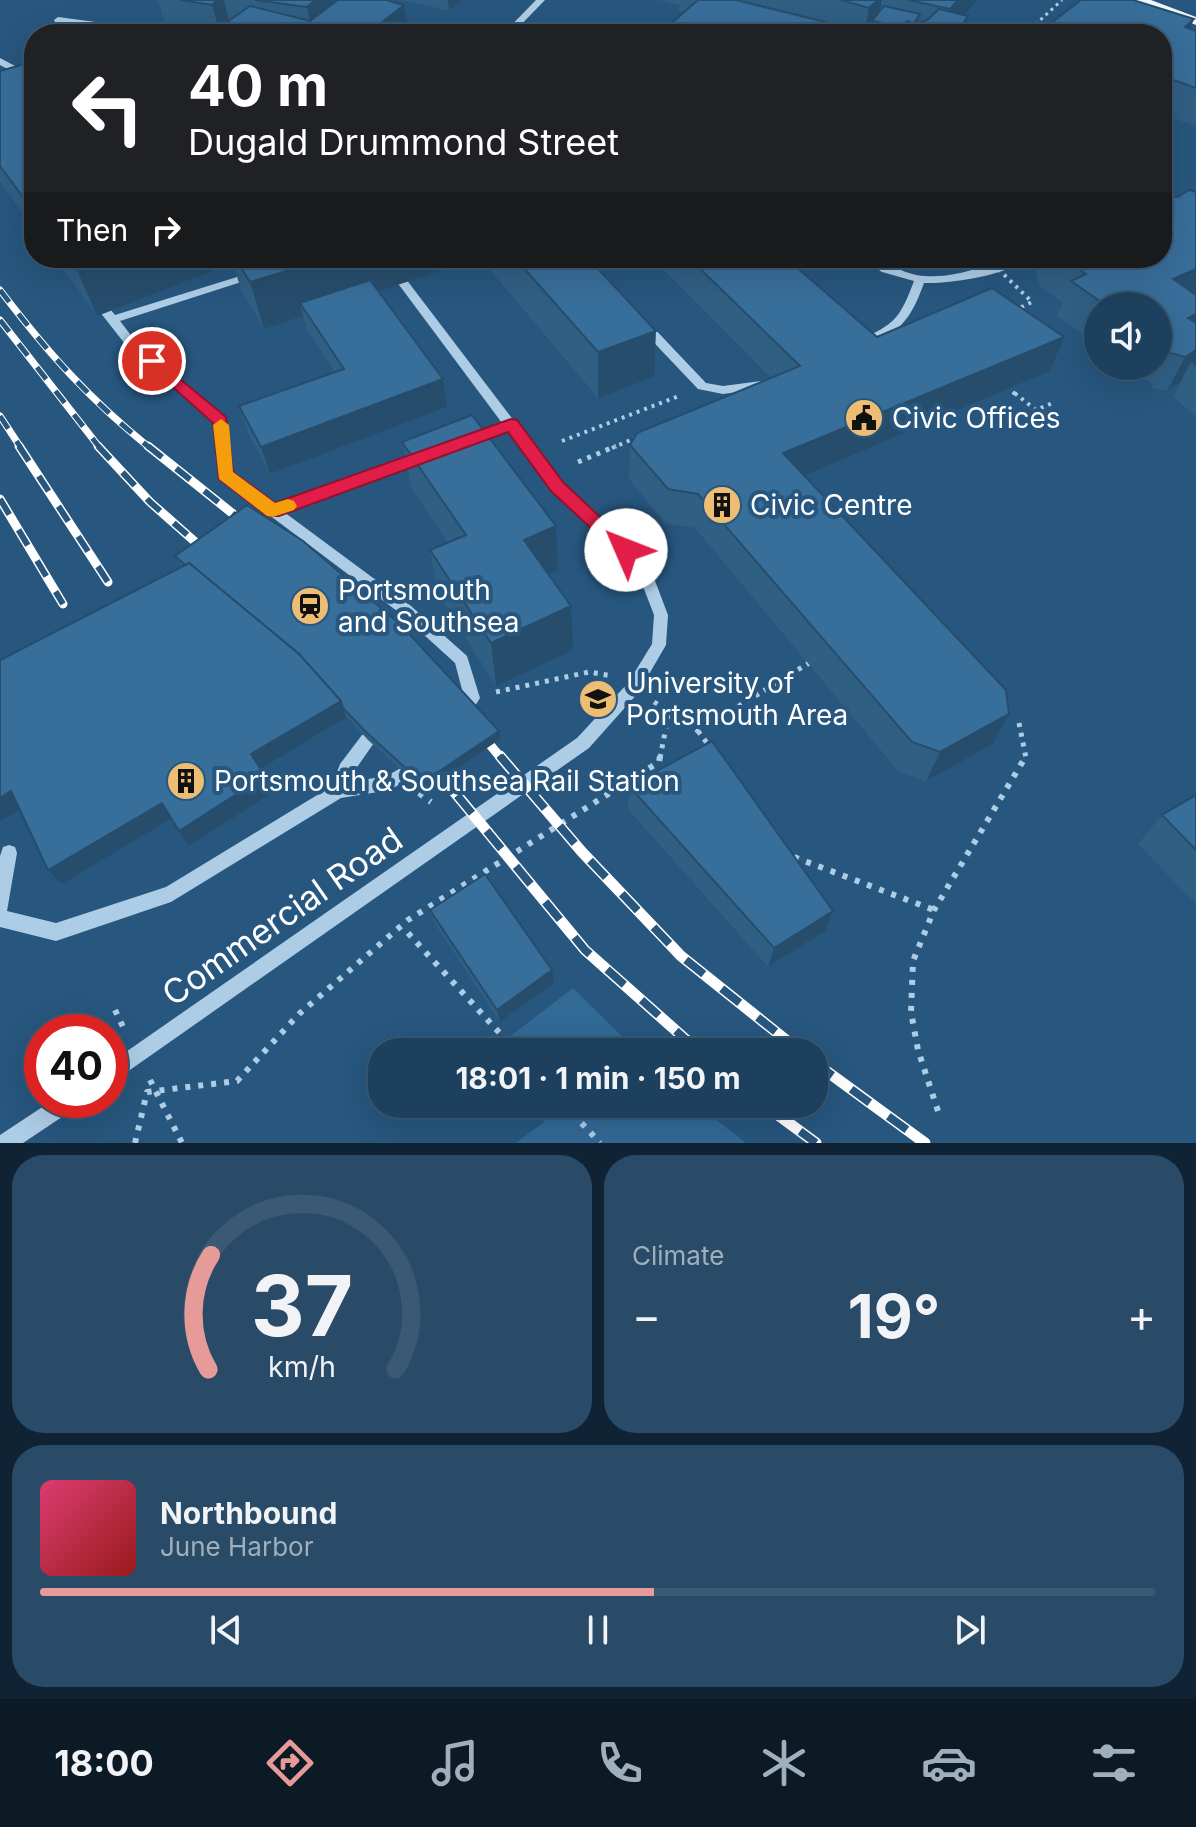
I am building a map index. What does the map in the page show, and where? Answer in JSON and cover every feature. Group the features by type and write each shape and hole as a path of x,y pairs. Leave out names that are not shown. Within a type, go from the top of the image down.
{"main road":[{"path":"1140,0 1196,21"},
{"path":"1124,5 1196,32"}],"street":[{"path":"517,24 541,0"},
{"path":"58,20 85,24"},
{"path":"0,61 24,74"},
{"name":"Commercial Road","path":"128,1062 583,743 633,688 659,645 661,615 642,565 557,487 392,268"},
{"path":"884,268 920,280 951,281 993,268"},
{"path":"112,320 263,272"},
{"path":"87,280 90,291 129,341 221,421 225,475 406,610 449,657 462,660 470,701"},
{"path":"845,350 892,330 906,317 920,280"},
{"path":"630,311 702,386 723,390 754,388 773,380"},
{"path":"452,446 511,424"},
{"path":"273,511 437,452"},
{"path":"338,791 346,769 368,740"},
{"path":"0,918 56,932 171,894 338,791 390,783 404,773"},
{"path":"0,907 9,853"},
{"path":"6,1138 40,1118"}],"path":[{"path":"1036,24 1062,0"},
{"path":"1172,196 1183,203"},
{"path":"997,268 1032,302 1004,315"},
{"path":"562,441 702,386"},
{"path":"1015,394 1012,391 1036,410 1055,402"},
{"path":"578,462 644,434"},
{"path":"698,731 809,663"},
{"path":"470,701 589,672 611,675"},
{"path":"633,688 698,731 716,754"},
{"path":"135,1143 147,1092 237,1081 299,1014 408,920 659,762 669,712"},
{"path":"938,1111 918,1050 911,1012 913,961 934,910 1026,757 1019,723"},
{"path":"787,847 795,859 934,910"},
{"path":"408,933 504,1038"},
{"path":"577,1118 600,1143"}],"shaded area":[{"path":"573,988 624,1038 508,1038"},
{"path":"545,1118 714,1118 746,1143 516,1143"}],"building":[{"path":"180,0 217,0 212,5"},
{"path":"255,0 315,0 307,7"},
{"path":"338,0 389,0 404,5 380,24 224,24 250,6 310,21"},
{"path":"698,0 736,0 834,24 670,24"},
{"path":"841,0 878,0 869,8"},
{"path":"908,0 958,0 950,9"},
{"path":"1081,0 1133,0 1194,19 1185,27 1196,31 1196,88 1172,80 1172,24 1050,24"},
{"path":"884,6 920,14 914,23 872,21"},
{"path":"939,9 968,16 963,24 915,24 927,20"},
{"path":"24,64 24,198 0,166 0,71"},
{"path":"1189,190 1196,192 1196,269 1173,279 1196,295 1196,314 1188,318 1196,323 1196,350 1185,357 1172,354 1172,292 1087,292 1071,281 1086,274 1077,268 1172,268 1172,197 1178,197"},
{"path":"241,268 296,268 250,282"},
{"path":"524,268 597,268 656,331 598,352"},
{"name":"Civic Centre","path":"699,268 798,268 877,337 992,288 1064,337 783,453 1006,690 1009,714 940,752 912,742 698,494 668,489 630,445 637,433 800,366"},
{"path":"370,280 443,379 261,447 239,406 344,369 300,303"},
{"path":"472,415 556,526 524,540 571,606 491,643 430,550 466,535 402,442"},
{"path":"247,505 303,541 402,626 499,731 422,783 343,708 341,701 299,654 189,563 185,565 175,556"},
{"path":"189,563 299,654 341,701 251,754 265,776 179,831 162,803 48,870 11,791 0,798 0,660"},
{"path":"712,741 833,911 774,948 629,786"},
{"path":"1196,795 1196,850 1162,815"},
{"path":"485,874 552,970 497,1010 430,910"}],"railway":[{"path":"0,290 70,374 150,448"},
{"path":"0,320 100,448"},
{"path":"0,416 21,448"},
{"path":"19,446 108,582"},
{"path":"98,446 150,502 210,555"},
{"path":"148,446 252,529"},
{"path":"0,499 63,604"},
{"path":"476,728 501,758"},
{"path":"500,756 582,852 681,956 784,1038"},
{"path":"428,760 585,950 684,1038"},
{"path":"828,1072 925,1143"},
{"path":"782,1118 816,1143"}],"slow traffic":[{"path":"221,425 225,475 273,511 288,506"}],"place":[{"name":"Civic Offices","path":"864,418"},
{"name":"Civic Centre","path":"722,505"},
{"name":"Portsmouth and Southsea","path":"310,606"},
{"name":"University of Portsmouth Area","path":"598,699"},
{"name":"Portsmouth & Southsea Rail Station","path":"186,781"}],"route":[{"path":"152,361 221,421 225,475 273,511 511,424 557,487 626,550"}]}
